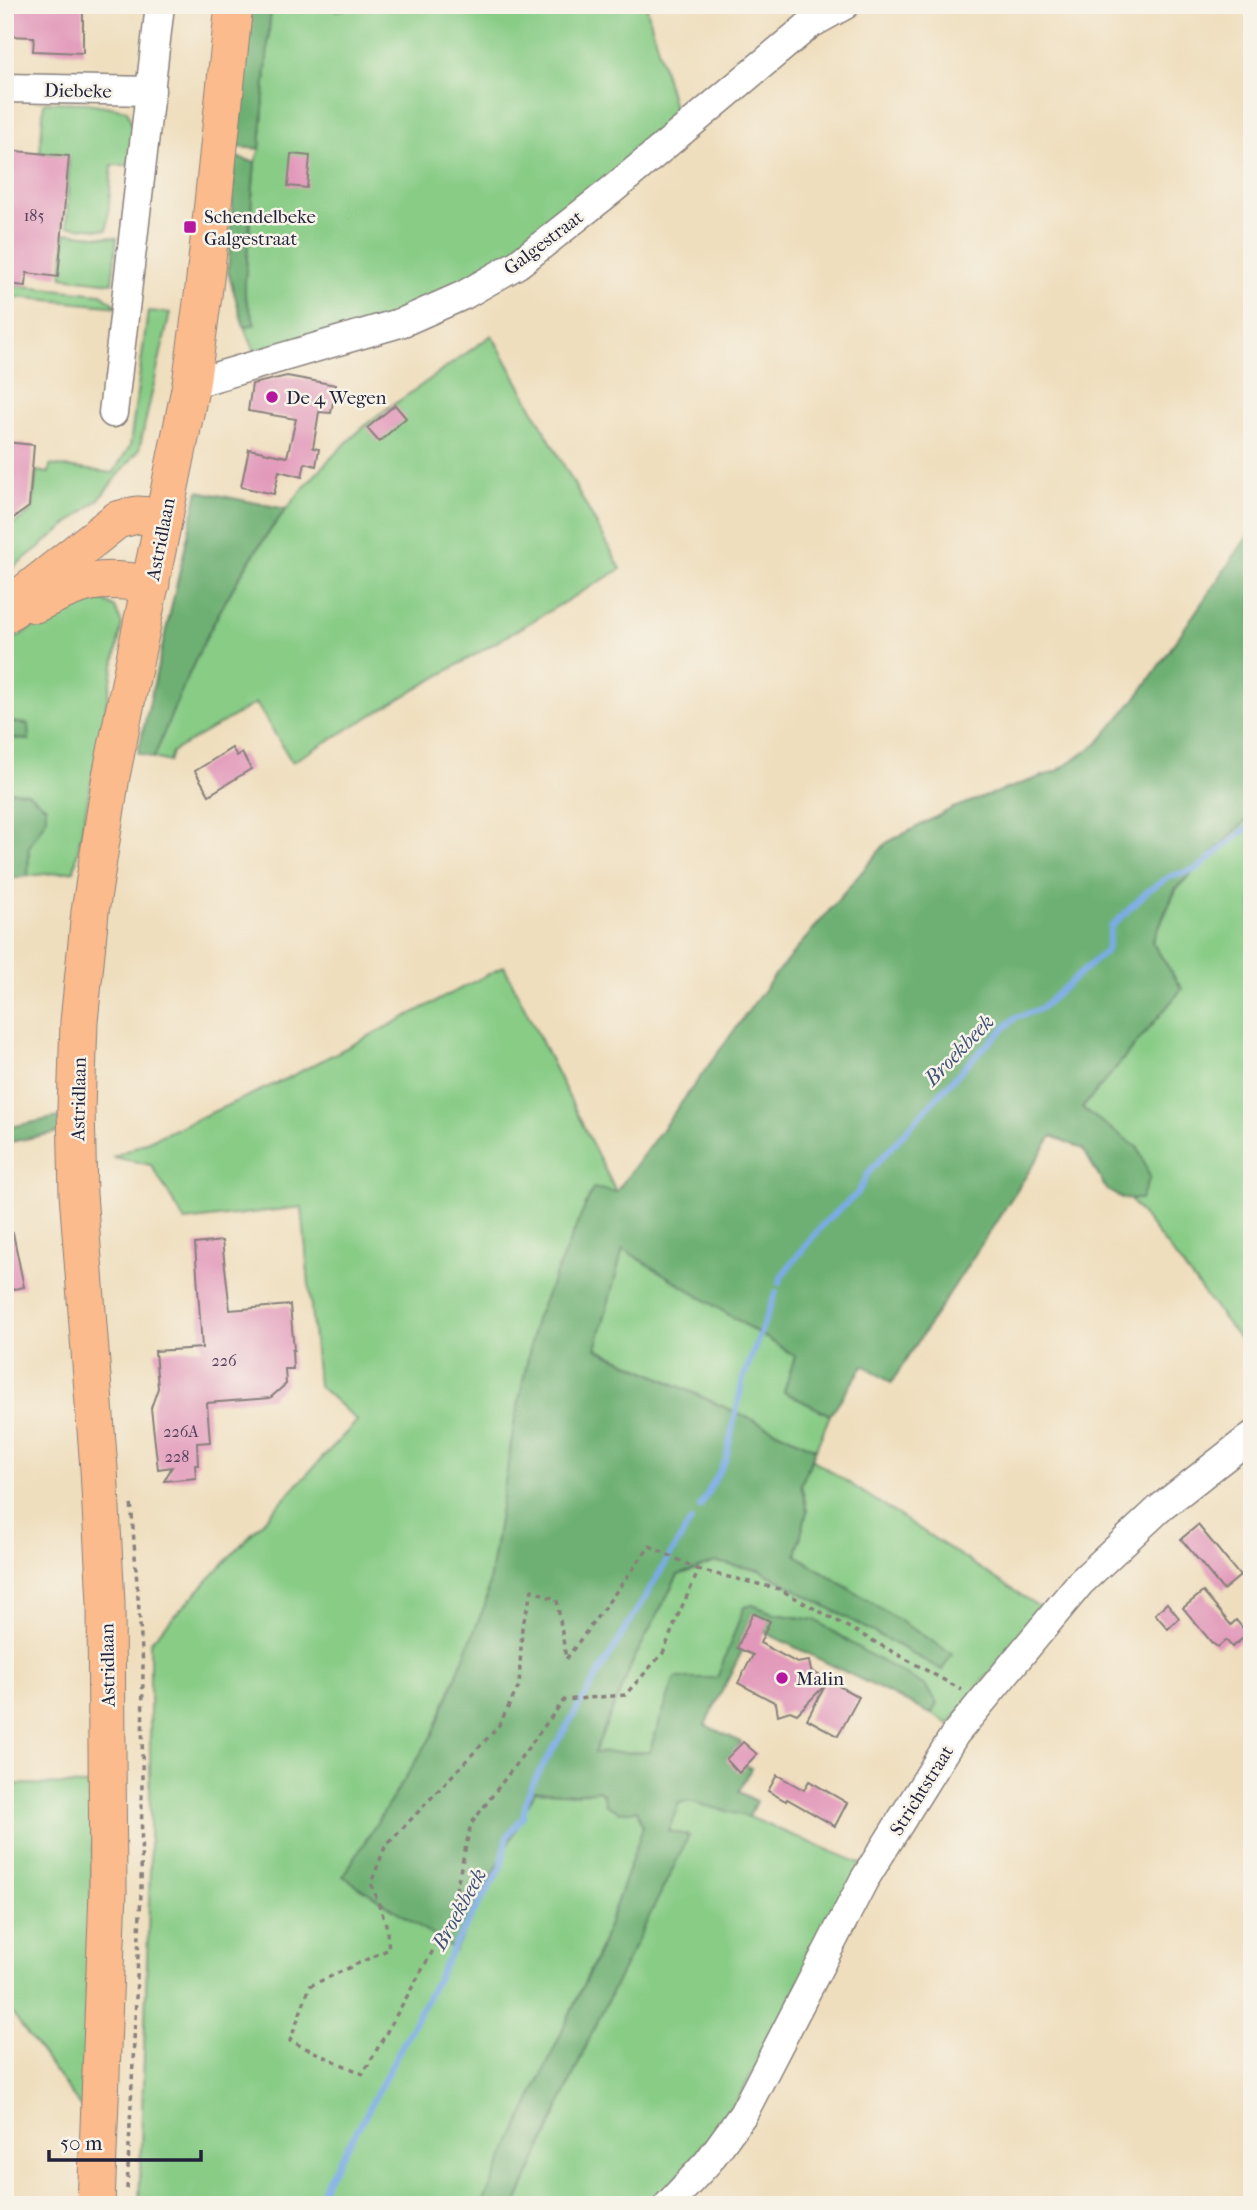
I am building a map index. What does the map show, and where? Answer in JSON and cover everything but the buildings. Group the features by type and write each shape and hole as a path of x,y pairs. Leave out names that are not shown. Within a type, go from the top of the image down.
{"main road":[{"name":"Astridlaan","path":"96,2205 108,1891 106,1602 99,1469 78,1195 76,1108 79,1022 90,912 109,790 191,384 234,5"},
{"path":"9,611 20,597 117,520 137,515 164,517"},
{"path":"9,611 29,607 69,587 104,579 151,584"}],"street":[{"path":"113,413 160,5"},
{"name":"Galgestraat","path":"191,384 403,322 464,295 517,264 613,189 809,25 845,5"},
{"name":"Diebeke","path":"5,88 151,91"},
{"name":"Strichtstraat","path":"668,2205 708,2162 743,2114 864,1880 956,1734 1080,1583 1159,1509 1252,1436"}],"path":[{"path":"699,1570 678,1613 663,1653 625,1695 564,1700 471,1824 448,1924 363,2074 290,2041 310,1986 389,1949 386,1924 371,1883 385,1847 498,1727 519,1686 522,1628 532,1590 557,1600 566,1659 650,1546 699,1570 779,1590 982,1702"}],"green space":[{"path":"250,5 271,5 260,149 237,147"},
{"path":"271,5 335,5 336,11 360,5 646,5 678,122 515,251 407,311 257,356 244,327 255,324 245,296 245,281 255,162 260,149"},
{"path":"44,102 88,103 127,110 134,132 129,165 112,165 107,230 67,226 69,157 40,153"},
{"path":"235,157 255,162 245,296 255,324 244,327 228,272"},
{"path":"65,233 117,238 112,283 62,277"},
{"path":"5,284 101,294 119,307 5,296"},
{"path":"148,311 170,313 139,450 98,500 5,574 5,530 32,511 36,471 49,473 50,465 113,473 130,446"},
{"path":"492,335 621,569 292,762 256,703 172,752 169,762 154,758 193,665 215,621 239,578 296,497 329,460 371,421"},
{"path":"198,491 286,509 245,567 227,598 195,660 154,758 138,753"},
{"path":"1252,530 1252,815 1176,888 1152,942 1182,989 1082,1108 1138,1148 1150,1177 1141,1199 1123,1199 1107,1190 1083,1149 1052,1136 891,1383 864,1365 830,1415 784,1392 795,1356 623,1249 596,1349 816,1449 801,1484 807,1511 796,1555 952,1654 942,1670 760,1570 715,1562 678,1575 633,1661 594,1753 649,1752 675,1678 717,1678 744,1607 753,1605 775,1614 815,1620 925,1686 937,1704 931,1714 754,1627 705,1725 741,1742 733,1759 751,1768 739,1792 756,1801 749,1817 688,1801 679,1803 668,1831 689,1836 594,2028 516,2205 482,2205 600,1949 643,1828 637,1810 620,1812 606,1805 603,1793 598,1790 576,1794 535,1791 455,1950 343,1876 433,1734 486,1602 514,1426 536,1319 593,1188 616,1192 774,976 886,843 953,808 1057,771 1097,744 1140,693"},
{"path":"103,600 115,608 122,624 74,871 28,876 29,847 46,819 27,792 5,791 11,738 29,740 5,713 5,644 64,610"},
{"path":"5,713 11,722 28,724 29,740 11,738 5,782"},
{"path":"5,791 27,792 46,807 46,819 29,847 28,876 5,880"},
{"path":"1252,815 1252,1355 1130,1199 1141,1198 1082,1108 1182,989 1152,942 1177,888"},
{"path":"504,966 616,1192 536,1319 514,1426 486,1602 433,1734 455,1950 535,1791 576,1794 598,1790 637,1810 643,1828 600,1949 482,2205 139,2205 150,1870 150,1642 357,1421 318,1385 302,1207 185,1221 151,1165 113,1157 290,1077"},
{"path":"59,1117 60,1132 5,1143 5,1128"},
{"path":"623,1248 795,1356 784,1392 830,1415 816,1449 596,1348"},
{"path":"812,1459 1041,1608 949,1724 931,1714 937,1704 925,1686 815,1620 775,1614 753,1605 717,1678 675,1679 649,1752 594,1753 633,1661 678,1575 715,1562 760,1570 942,1670 952,1654 796,1555 807,1511 801,1484"},
{"path":"5,1784 95,1785 83,2110 5,2004"},
{"path":"688,1801 749,1817 862,1864 743,2091 717,2129 657,2201 652,2205 516,2205 594,2028 688,1835 668,1831 679,1803"}],"waterway":[{"name":"Broekbeek","path":"779,1283 783,1274 824,1223 858,1193 868,1173 967,1064 1016,1017 1040,1009 1107,950 1111,927 1149,890 1171,876 1197,869 1252,824"},
{"name":"Broekbeek","path":"700,1507 726,1459 743,1379 776,1292"},
{"name":"Broekbeek","path":"315,2205 458,1939 501,1868 507,1837 523,1816 528,1794 538,1774 691,1521"}],"place":[{"name":"Schendelbeke Galgestraat","path":"190,227"},
{"name":"De 4 Wegen","path":"272,397"},
{"name":"Malin","path":"782,1678"}]}
